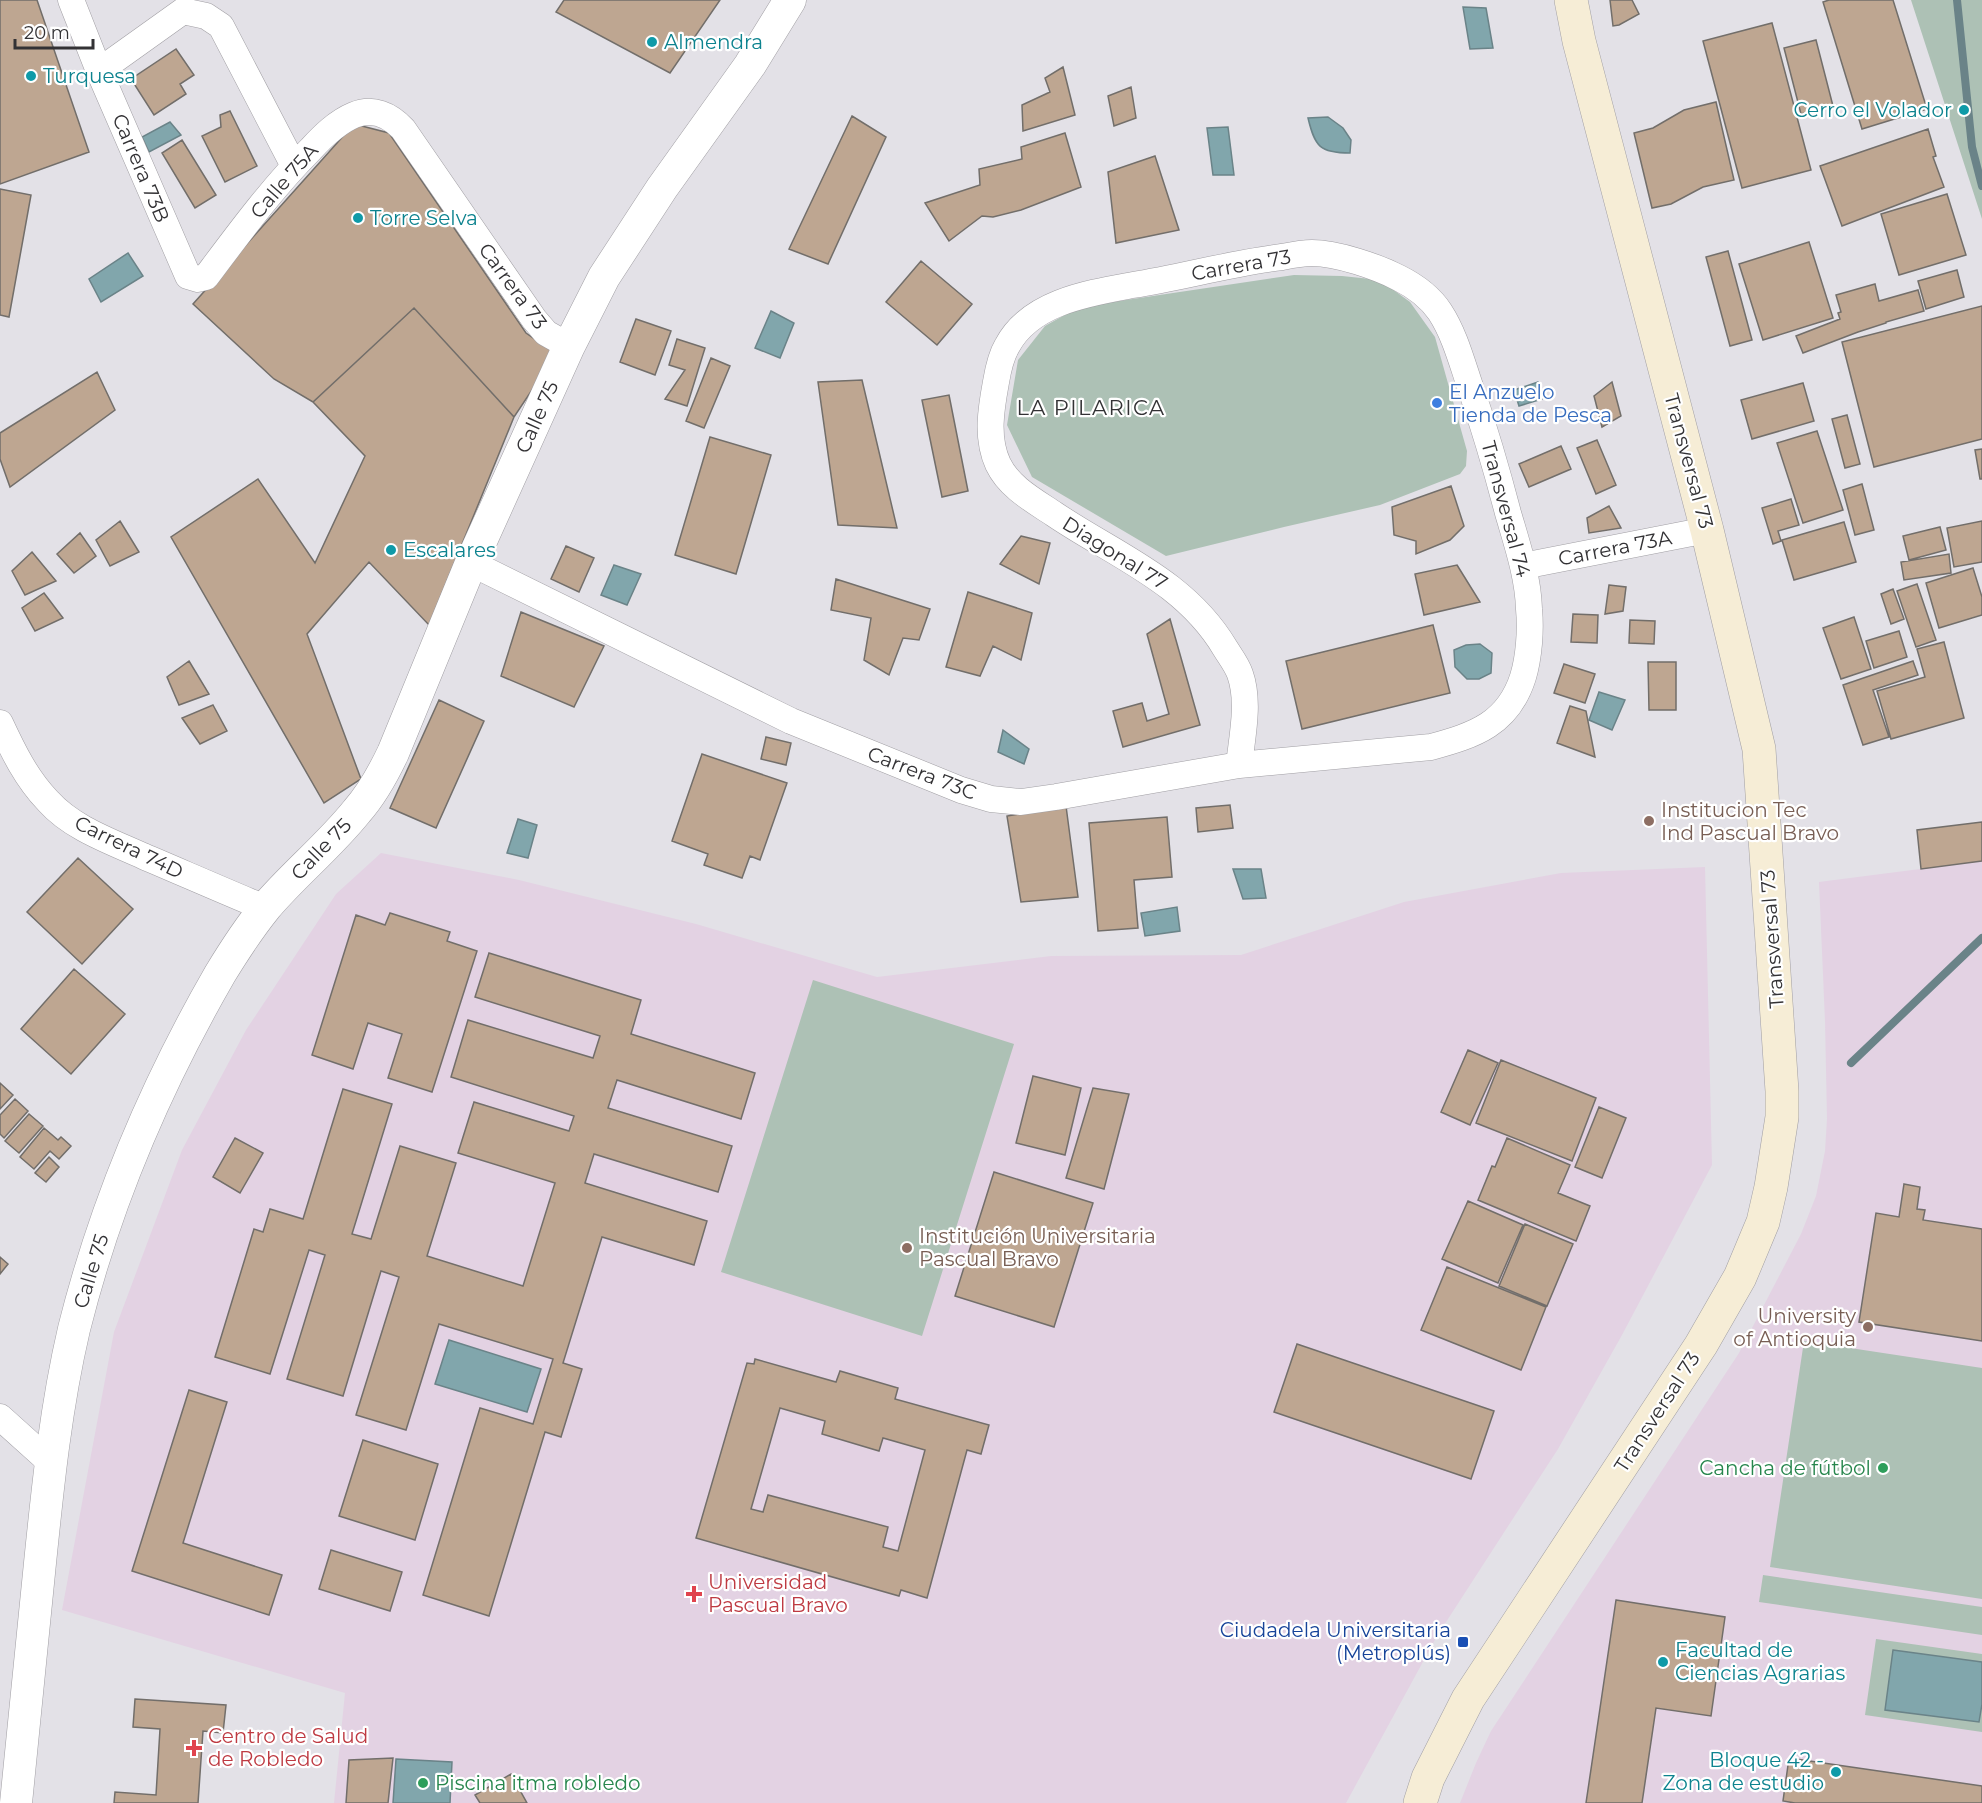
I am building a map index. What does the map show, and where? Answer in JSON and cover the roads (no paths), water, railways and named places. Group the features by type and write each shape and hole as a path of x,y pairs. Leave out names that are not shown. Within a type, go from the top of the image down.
{"main road":[{"name":"Transversal 73","path":"1420,1803 1428,1778 1468,1699 1701,1345 1740,1277 1763,1222 1782,1117 1759,749 1707,530 1581,52 1571,0"}],"street":[{"name":"Carrera 73B","path":"71,0 184,269"},
{"name":"Calle 75","path":"16,1803 10,1755 50,1462 74,1330 101,1237 124,1173 186,1036 221,972 265,909 358,810 378,783 421,689 471,563 569,346 604,277 627,239 750,65 789,0"},
{"path":"99,71 183,10 206,16 220,26 294,166"},
{"name":"Calle 75A","path":"184,269 188,276 198,279 207,277 247,223 294,166 325,135 354,115 381,113 392,118 403,129"},
{"name":"Carrera 73","path":"403,129 534,319 546,333 569,346"},
{"name":"Carrera 73","path":"1006,346 1019,330 1047,307 1076,298 1246,261 1313,253 1371,266 1400,278 1417,289 1431,300 1441,314 1456,346"},
{"name":"Diagonal 77","path":"1006,346 997,375 990,438 1000,468 1022,492 1079,531 1164,581 1203,615 1240,675 1245,697 1239,765"},
{"name":"Transversal 74","path":"1456,346 1484,426 1523,566 1530,609 1524,675"},
{"name":"Carrera 73A","path":"1523,566 1707,530"},
{"name":"Carrera 73C","path":"471,563 791,721 961,790 991,799 1022,802 1239,765 1431,747 1482,730 1501,716 1515,696 1524,675"},
{"name":"Carrera 74D","path":"0,723 17,760 36,786 49,802 71,820 109,841 265,909"},
{"path":"0,1417 50,1462"}],"water":[{"path":"1463,7 1486,8 1493,48 1470,49"},
{"path":"1328,117 1343,128 1351,140 1350,153 1325,150 1316,142 1308,118"},
{"path":"170,122 181,135 149,152 142,137"},
{"path":"1228,127 1234,175 1213,175 1207,128"},
{"path":"128,253 143,276 101,302 89,279"},
{"path":"771,311 794,323 780,358 755,348"},
{"path":"1538,382 1542,399 1519,406 1514,390"},
{"path":"614,565 641,574 627,605 601,595"},
{"path":"1480,644 1492,653 1491,673 1479,679 1467,679 1455,667 1454,650 1466,645"},
{"path":"1599,692 1625,700 1612,730 1589,720"},
{"path":"1003,730 1029,749 1024,764 998,752"},
{"path":"518,819 537,825 528,858 507,853"},
{"path":"1233,869 1261,869 1266,898 1243,899"},
{"path":"1177,907 1180,931 1145,936 1141,913"},
{"path":"449,1340 541,1369 527,1412 435,1384"},
{"path":"1893,1650 1982,1662 1982,1704 1979,1722 1885,1710"},
{"name":"Piscina itma robledo","path":"396,1759 452,1762 450,1803 393,1803"}],"waterway":[{"path":"1957,0 1972,147 1982,186"},
{"path":"1851,1063 1982,938"}],"place":[{"name":"Almendra","path":"652,42"},
{"name":"Turquesa","path":"31,76"},
{"name":"Cerro el Volador","path":"1964,110"},
{"name":"Torre Selva","path":"358,218"},
{"name":"El Anzuelo Tienda de Pesca","path":"1437,403"},
{"name":"Escalares","path":"391,550"},
{"name":"Institucion Tec Ind Pascual Bravo","path":"1649,821"},
{"name":"Institución Universitaria Pascual Bravo","path":"907,1248"},
{"name":"University of Antioquia","path":"1868,1327"},
{"name":"Cancha de fútbol","path":"1883,1468"},
{"name":"Universidad Pascual Bravo","path":"694,1594"},
{"name":"Ciudadela Universitaria (Metroplús)","path":"1463,1642"},
{"name":"Facultad de Ciencias Agrarias","path":"1663,1662"},
{"name":"Centro de Salud de Robledo","path":"194,1748"},
{"name":"Bloque 42 - Zona de estudio","path":"1836,1772"},
{"name":"Piscina itma robledo","path":"423,1783"}],"district":[{"name":"LA PILARICA","path":"1091,407"}]}
